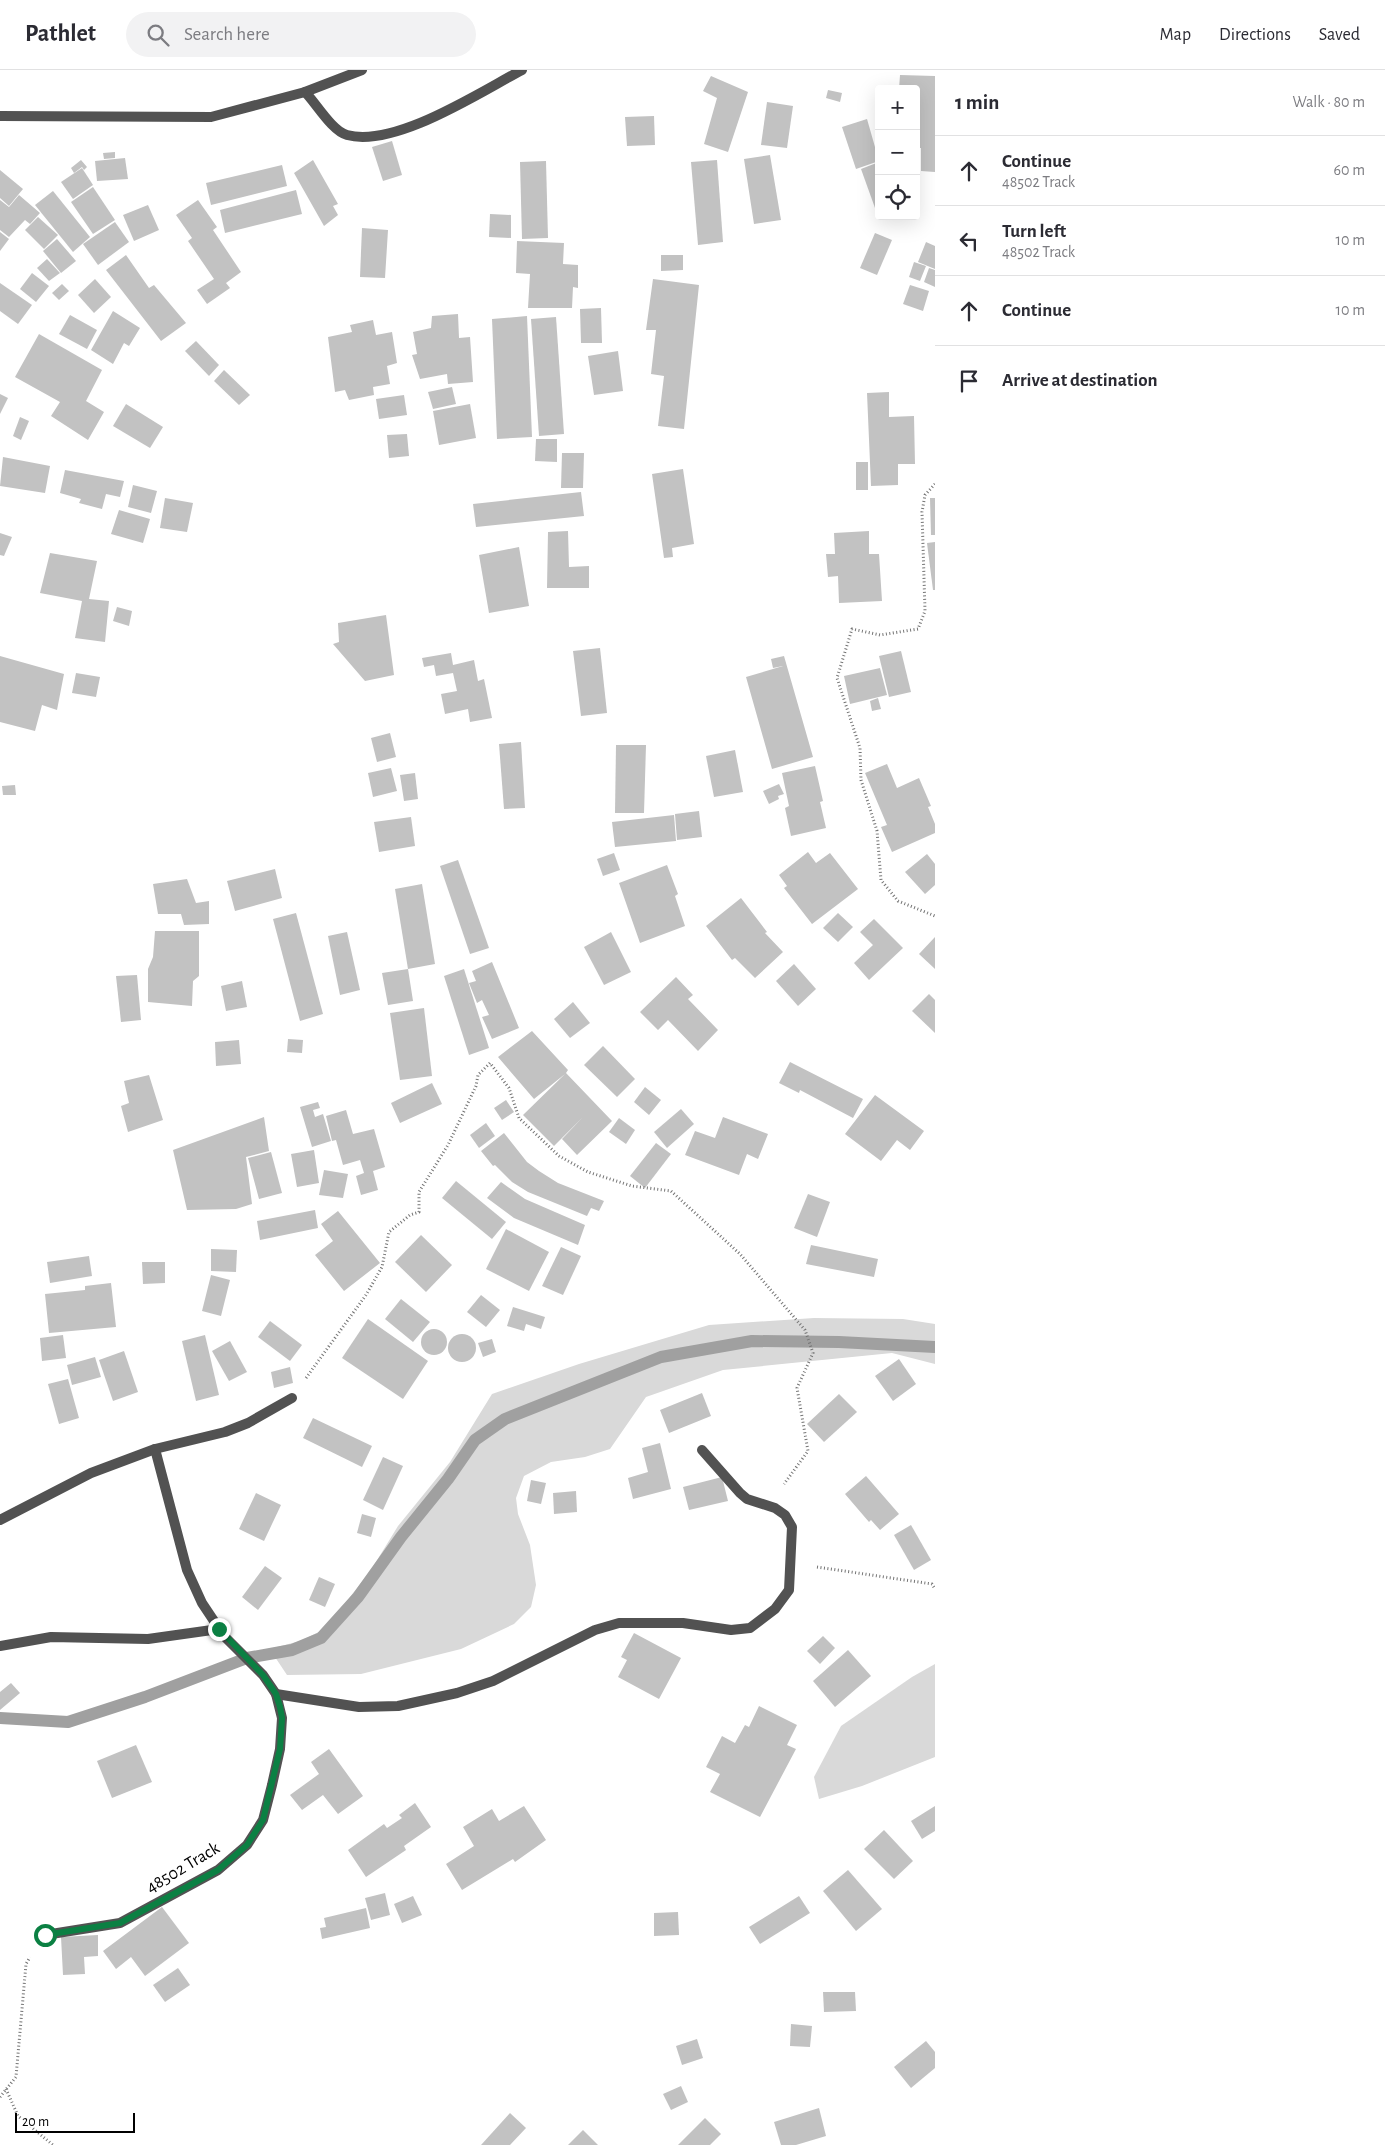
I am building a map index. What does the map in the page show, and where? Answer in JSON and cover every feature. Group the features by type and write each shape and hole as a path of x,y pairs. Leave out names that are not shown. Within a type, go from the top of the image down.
{"street":[{"path":"0,116 211,118 305,92 362,70"},
{"path":"305,92 334,127 347,135 367,136 401,130 451,108 522,70"},
{"path":"0,1520 91,1473 155,1449 233,1429 248,1423 292,1398"},
{"name":"48502 Track","path":"45,1935 120,1923 218,1870 247,1845 263,1820 280,1749 282,1718 276,1694 263,1675 219,1629 202,1603 187,1570 155,1449"},
{"path":"276,1694 358,1706 398,1706 458,1693 493,1681 595,1630 618,1623 683,1623 731,1630 750,1628 760,1622 784,1599 788,1590 792,1563 792,1527 785,1515 775,1508 747,1499 702,1450"},
{"path":"0,1646 51,1638 148,1639 219,1629"}],"path":[{"path":"935,484 925,495 922,512 925,611 918,629 880,635 852,629 836,678 860,748 861,780 877,830 881,880 898,901 935,916"},
{"path":"292,1398 366,1295 382,1266 389,1232 410,1215 419,1212 419,1192 448,1145 476,1086 478,1075 490,1063 509,1088 519,1118 559,1156 588,1172 632,1186 671,1191 740,1254 805,1330 813,1354 797,1388 808,1451 782,1486 775,1508"},
{"path":"792,1563 932,1584 935,1589"},
{"path":"0,2097 16,2077 26,1964 45,1935"},
{"path":"6,2089 18,2116 53,2145"}],"shaded area":[{"path":"814,1318 903,1319 935,1324 935,1364 892,1353 723,1370 646,1397 610,1449 585,1457 551,1462 524,1476 516,1498 518,1514 530,1545 536,1585 531,1607 514,1624 461,1649 361,1674 287,1675 275,1657 277,1647 300,1641 325,1629 371,1570 398,1526 450,1462 492,1394 579,1364 709,1325"},
{"path":"935,1664 935,1757 862,1786 819,1799 814,1777 841,1726 912,1677"}],"building":[{"path":"900,75 935,76 935,172 921,171 920,85 899,85"},
{"path":"711,76 748,92 728,152 704,144 717,98 703,91"},
{"path":"828,90 842,93 840,102 826,98"},
{"path":"767,102 793,106 787,148 761,145"},
{"path":"654,116 655,145 627,146 625,117"},
{"path":"867,119 875,147 875,162 856,169 842,127"},
{"path":"392,141 402,175 383,181 372,147"},
{"path":"115,152 115,158 104,159 103,153"},
{"path":"770,155 781,220 754,224 744,159"},
{"path":"125,158 128,179 97,181 95,161"},
{"path":"81,160 87,167 84,170 82,167 74,173 71,168"},
{"path":"313,160 338,204 333,206 338,215 324,226 294,173"},
{"path":"717,160 723,242 698,245 691,162"},
{"path":"546,161 548,238 522,239 520,162"},
{"path":"875,164 875,208 861,169"},
{"path":"282,165 287,186 211,205 206,183"},
{"path":"82,168 93,185 73,199 61,182"},
{"path":"0,170 23,189 9,206 0,198"},
{"path":"93,187 115,220 93,234 71,202"},
{"path":"296,190 302,214 225,233 220,210"},
{"path":"53,191 90,237 73,252 35,205"},
{"path":"19,195 40,213 30,224 25,220 9,237 0,230 0,200 9,207"},
{"path":"198,200 217,227 213,230 241,272 226,283 230,288 207,304 197,290 214,279 188,241 192,238 176,215"},
{"path":"148,205 159,230 134,241 123,215"},
{"path":"490,214 511,215 511,238 489,237"},
{"path":"38,217 58,235 44,249 25,230"},
{"path":"115,222 129,242 98,265 83,244"},
{"path":"362,228 388,230 385,278 360,277"},
{"path":"0,232 9,239 0,251"},
{"path":"875,233 892,240 877,275 860,268"},
{"path":"57,239 76,261 61,273 43,251"},
{"path":"517,241 564,243 563,264 578,265 578,288 573,287 572,308 528,308 530,274 516,273"},
{"path":"926,242 935,246 935,269 918,262"},
{"path":"126,255 149,288 154,285 186,323 161,341 106,270"},
{"path":"661,255 683,255 683,270 661,271"},
{"path":"47,259 60,273 49,281 37,268"},
{"path":"914,262 926,266 920,281 909,277"},
{"path":"929,268 935,270 935,287 924,282"},
{"path":"32,273 49,286 36,302 20,289"},
{"path":"95,279 111,297 94,313 78,295"},
{"path":"653,279 699,285 684,429 658,426 664,376 651,374 656,330 646,330"},
{"path":"0,283 32,305 18,324 0,311"},
{"path":"62,284 69,291 59,300 52,293"},
{"path":"910,285 929,291 923,311 903,304"},
{"path":"601,308 602,343 581,343 580,309"},
{"path":"113,311 140,328 129,346 124,343 113,364 91,350"},
{"path":"458,314 459,338 470,337 473,382 448,384 447,374 420,379 412,355 417,354 413,332 431,328 432,316"},
{"path":"70,315 97,330 87,349 59,334"},
{"path":"527,316 532,437 497,439 492,319"},
{"path":"556,317 564,434 539,436 531,319"},
{"path":"373,320 376,335 392,332 397,363 387,366 390,384 373,387 374,395 349,400 345,390 335,392 328,337 352,332 350,325"},
{"path":"39,334 102,370 86,401 104,412 88,440 51,416 60,402 15,377"},
{"path":"196,341 219,365 209,376 185,351"},
{"path":"618,351 623,391 594,395 588,356"},
{"path":"224,370 250,395 239,405 214,381"},
{"path":"452,387 456,404 433,409 428,392"},
{"path":"889,392 889,417 914,416 915,464 898,464 898,485 871,486 867,393"},
{"path":"0,394 8,398 0,414"},
{"path":"404,395 407,415 379,419 376,399"},
{"path":"126,404 163,427 150,448 113,426"},
{"path":"470,404 476,438 439,445 433,411"},
{"path":"20,417 29,421 21,440 13,436"},
{"path":"407,434 409,456 389,458 387,435"},
{"path":"536,439 557,439 557,462 535,461"},
{"path":"562,453 584,453 583,488 561,488"},
{"path":"3,457 50,466 45,493 0,486"},
{"path":"856,462 868,462 868,490 856,490"},
{"path":"683,469 694,544 672,548 673,557 664,558 652,474"},
{"path":"65,470 124,481 120,497 106,494 102,509 79,503 81,499 60,493"},
{"path":"133,485 157,491 151,513 128,507"},
{"path":"581,492 584,516 476,527 473,504"},
{"path":"165,498 193,503 187,532 160,528"},
{"path":"930,498 935,498 935,535 931,535"},
{"path":"119,510 150,519 143,543 111,534"},
{"path":"568,531 569,567 589,566 589,588 547,588 548,532"},
{"path":"869,531 869,554 879,554 882,601 839,603 838,576 828,577 826,554 835,554 834,533"},
{"path":"0,533 12,537 4,556 0,555"},
{"path":"935,542 935,590 933,590 927,543"},
{"path":"519,547 529,606 489,613 479,555"},
{"path":"50,553 97,561 89,599 109,601 105,642 75,638 82,601 40,593"},
{"path":"117,607 132,611 129,626 113,621"},
{"path":"386,615 394,675 365,681 333,644 339,642 338,623"},
{"path":"600,648 607,713 581,716 573,651"},
{"path":"901,651 911,692 889,697 879,656"},
{"path":"451,653 453,665 474,660 478,681 484,679 492,718 470,722 468,709 445,714 441,694 457,691 453,673 436,676 434,665 424,667 422,658"},
{"path":"0,656 64,674 57,710 42,705 35,731 0,722"},
{"path":"784,656 813,757 772,769 746,677 783,666 773,668 771,659"},
{"path":"880,668 887,695 850,704 844,676"},
{"path":"76,673 100,677 96,697 72,693"},
{"path":"878,698 881,709 872,711 870,701"},
{"path":"390,733 396,757 377,762 371,738"},
{"path":"521,742 525,808 504,809 499,744"},
{"path":"616,745 646,745 644,813 615,813"},
{"path":"735,750 743,792 714,797 706,756"},
{"path":"887,764 897,788 919,778 931,806 928,807 935,824 935,833 892,852 881,827 887,825 865,773"},
{"path":"815,766 823,801 820,802 826,828 791,836 785,808 789,806 782,773"},
{"path":"391,768 397,791 373,797 368,773"},
{"path":"415,773 418,799 404,801 400,775"},
{"path":"779,784 784,794 778,796 779,799 769,804 763,791"},
{"path":"15,785 16,795 3,795 2,786"},
{"path":"699,811 702,837 677,840 675,814"},
{"path":"674,815 676,841 615,847 612,822"},
{"path":"411,817 415,846 379,852 374,822"},
{"path":"808,852 816,863 830,853 858,889 812,924 784,888 787,886 779,875"},
{"path":"614,853 620,870 603,876 597,859"},
{"path":"927,854 935,864 935,885 925,894 905,872"},
{"path":"458,860 489,948 470,954 440,866"},
{"path":"667,865 678,894 675,896 685,926 640,943 619,883"},
{"path":"275,869 282,898 235,911 227,881"},
{"path":"187,879 196,903 209,901 209,924 184,925 181,914 158,914 153,884"},
{"path":"422,884 435,964 408,969 395,889"},
{"path":"741,898 767,932 765,933 783,952 755,978 735,958 732,960 706,926"},
{"path":"296,913 323,1014 300,1021 273,919"},
{"path":"838,913 853,927 838,942 823,928"},
{"path":"874,919 903,948 869,980 854,963 873,945 860,932"},
{"path":"155,931 199,931 199,976 193,981 192,1006 148,1002 148,969 153,957"},
{"path":"347,932 360,990 340,995 328,936"},
{"path":"611,932 631,972 604,985 584,947"},
{"path":"935,937 935,969 919,954"},
{"path":"492,962 519,1028 492,1039 482,1017 489,1015 482,1000 477,1003 469,983 476,981 472,971"},
{"path":"794,964 816,989 798,1006 776,981"},
{"path":"408,969 413,1001 388,1005 382,973"},
{"path":"464,969 489,1048 469,1055 444,976"},
{"path":"137,975 141,1020 121,1022 116,976"},
{"path":"676,977 693,995 688,999 718,1030 698,1051 668,1020 658,1030 640,1012"},
{"path":"242,981 247,1007 226,1011 221,986"},
{"path":"929,994 935,1000 935,1033 912,1011"},
{"path":"573,1002 590,1023 570,1038 554,1019"},
{"path":"424,1008 432,1076 400,1080 390,1013"},
{"path":"532,1031 568,1070 566,1073 612,1121 577,1155 562,1139 583,1117 554,1146 523,1115 565,1074 534,1099 498,1057"},
{"path":"288,1039 303,1040 302,1053 287,1052"},
{"path":"239,1040 241,1064 216,1066 215,1042"},
{"path":"603,1046 635,1079 617,1097 584,1065"},
{"path":"790,1062 863,1099 853,1118 800,1090 799,1093 779,1083"},
{"path":"149,1075 163,1120 128,1132 121,1106 129,1103 124,1081"},
{"path":"432,1083 442,1104 400,1123 391,1103"},
{"path":"645,1087 661,1100 649,1115 634,1102"},
{"path":"875,1095 924,1131 910,1150 897,1140 881,1161 845,1134"},
{"path":"506,1100 514,1112 502,1120 494,1108"},
{"path":"318,1102 320,1108 313,1110 315,1117 323,1114 331,1141 312,1147 300,1107"},
{"path":"681,1109 694,1124 667,1148 654,1132"},
{"path":"346,1110 353,1134 374,1129 385,1167 373,1171 378,1190 361,1195 356,1176 364,1173 360,1160 343,1165 336,1140 332,1141 326,1116"},
{"path":"264,1117 269,1151 246,1157 252,1204 236,1209 187,1210 173,1150"},
{"path":"723,1117 768,1134 758,1159 747,1154 739,1175 685,1155 695,1131 715,1138"},
{"path":"619,1118 635,1130 626,1144 609,1132"},
{"path":"486,1123 495,1136 479,1148 470,1135"},
{"path":"504,1133 527,1162 539,1171 558,1183 604,1201 599,1211 591,1208 587,1216 528,1192 512,1182 495,1165 493,1166 481,1151"},
{"path":"656,1143 671,1154 645,1188 630,1176"},
{"path":"314,1150 319,1183 297,1187 291,1154"},
{"path":"271,1152 282,1193 259,1199 248,1158"},
{"path":"324,1170 348,1174 343,1198 319,1195"},
{"path":"456,1181 506,1222 492,1239 442,1198"},
{"path":"501,1182 525,1199 585,1225 578,1245 514,1218 487,1198"},
{"path":"808,1194 830,1202 817,1237 794,1228"},
{"path":"315,1210 318,1228 260,1240 257,1221"},
{"path":"338,1211 380,1263 344,1291 315,1255 333,1241 321,1224"},
{"path":"506,1229 549,1252 529,1291 486,1269"},
{"path":"421,1235 452,1265 426,1292 395,1262"},
{"path":"811,1245 878,1259 874,1277 806,1264"},
{"path":"561,1247 581,1256 563,1295 542,1286"},
{"path":"211,1249 237,1250 236,1272 211,1271"},
{"path":"89,1256 92,1276 50,1283 47,1262"},
{"path":"142,1262 165,1262 165,1283 143,1284"},
{"path":"211,1275 230,1280 221,1316 202,1311"},
{"path":"111,1283 116,1327 49,1333 45,1294 85,1290 85,1286"},
{"path":"481,1295 500,1310 486,1327 467,1312"},
{"path":"401,1299 430,1322 413,1342 385,1319"},
{"path":"513,1307 545,1317 541,1329 526,1324 524,1331 507,1326"},
{"path":"368,1319 428,1361 403,1399 342,1358"},
{"path":"270,1321 302,1345 290,1361 258,1337"},
{"path":"434,1329 443,1333 447,1342 443,1351 434,1355 425,1351 421,1342 425,1333"},
{"path":"462,1334 472,1338 476,1348 472,1358 462,1362 452,1358 448,1348 452,1338"},
{"path":"63,1335 66,1358 42,1361 40,1338"},
{"path":"205,1335 219,1395 196,1401 182,1341"},
{"path":"492,1339 496,1352 483,1357 478,1343"},
{"path":"230,1341 247,1372 229,1381 212,1351"},
{"path":"124,1351 138,1392 113,1401 99,1360"},
{"path":"95,1357 101,1377 72,1385 67,1365"},
{"path":"899,1359 916,1384 893,1401 875,1376"},
{"path":"290,1367 293,1383 274,1388 271,1372"},
{"path":"68,1379 79,1418 59,1424 48,1384"},
{"path":"702,1393 711,1416 669,1433 660,1410"},
{"path":"839,1394 857,1412 824,1442 807,1424"},
{"path":"313,1418 372,1446 362,1467 303,1438"},
{"path":"660,1443 671,1489 633,1499 628,1478 648,1472 642,1448"},
{"path":"383,1457 403,1466 383,1510 363,1500"},
{"path":"866,1476 899,1514 880,1530 871,1520 869,1522 845,1494"},
{"path":"722,1477 728,1501 689,1510 683,1487"},
{"path":"531,1480 546,1483 541,1504 527,1501"},
{"path":"576,1491 577,1512 554,1514 553,1493"},
{"path":"256,1493 281,1505 264,1541 239,1529"},
{"path":"362,1514 376,1518 371,1537 357,1533"},
{"path":"911,1525 931,1560 914,1570 894,1535"},
{"path":"265,1566 282,1578 258,1610 242,1597"},
{"path":"319,1577 335,1584 325,1607 309,1600"},
{"path":"634,1633 681,1658 659,1699 618,1677 627,1660 621,1657"},
{"path":"823,1636 835,1648 820,1664 807,1651"},
{"path":"848,1650 871,1676 835,1707 813,1681"},
{"path":"11,1683 20,1693 0,1710 0,1692"},
{"path":"759,1706 797,1725 787,1745 796,1749 760,1817 710,1792 720,1774 706,1767 722,1736 735,1743 745,1725 749,1727"},
{"path":"136,1745 152,1782 112,1798 97,1761"},
{"path":"329,1749 363,1796 338,1814 323,1795 302,1810 290,1795 319,1774 311,1762"},
{"path":"415,1803 431,1827 404,1846 406,1850 366,1877 348,1850 384,1824 387,1828 402,1818 399,1815"},
{"path":"524,1806 546,1840 515,1862 513,1859 462,1890 446,1864 474,1846 463,1827 492,1809 499,1821"},
{"path":"935,1806 935,1831 922,1839 911,1821"},
{"path":"884,1830 913,1861 894,1879 864,1849"},
{"path":"848,1870 882,1909 856,1931 823,1891"},
{"path":"385,1893 390,1915 371,1920 365,1898"},
{"path":"413,1896 422,1915 402,1923 394,1904"},
{"path":"799,1896 810,1913 760,1944 749,1927"},
{"path":"162,1907 189,1943 145,1976 131,1957 116,1969 103,1951"},
{"path":"366,1908 370,1928 322,1939 320,1928 326,1927 324,1918"},
{"path":"678,1912 679,1935 654,1936 654,1913"},
{"path":"98,1935 98,1956 84,1957 85,1974 63,1975 61,1937"},
{"path":"178,1968 190,1985 165,2002 153,1985"},
{"path":"823,1992 855,1992 856,2011 824,2012"},
{"path":"791,2024 812,2026 810,2047 790,2046"},
{"path":"697,2039 703,2058 682,2065 676,2046"},
{"path":"926,2041 935,2052 935,2068 911,2088 894,2067"},
{"path":"681,2086 688,2102 671,2110 663,2094"},
{"path":"819,2108 826,2136 796,2145 781,2145 774,2122"},
{"path":"510,2113 526,2128 510,2145 481,2145"},
{"path":"705,2118 721,2134 710,2145 678,2145"},
{"path":"583,2130 598,2145 568,2145"}],"waterway":[{"path":"0,1718 68,1722 145,1697 247,1658 292,1650 321,1638 358,1597 401,1537 448,1479 475,1440 505,1419 661,1357 752,1341 839,1342 935,1347"}],"route":[{"path":"45,1935 120,1923 218,1870 247,1845 263,1820 280,1749 282,1718 280,1707 276,1694 263,1675 219,1629"}]}
